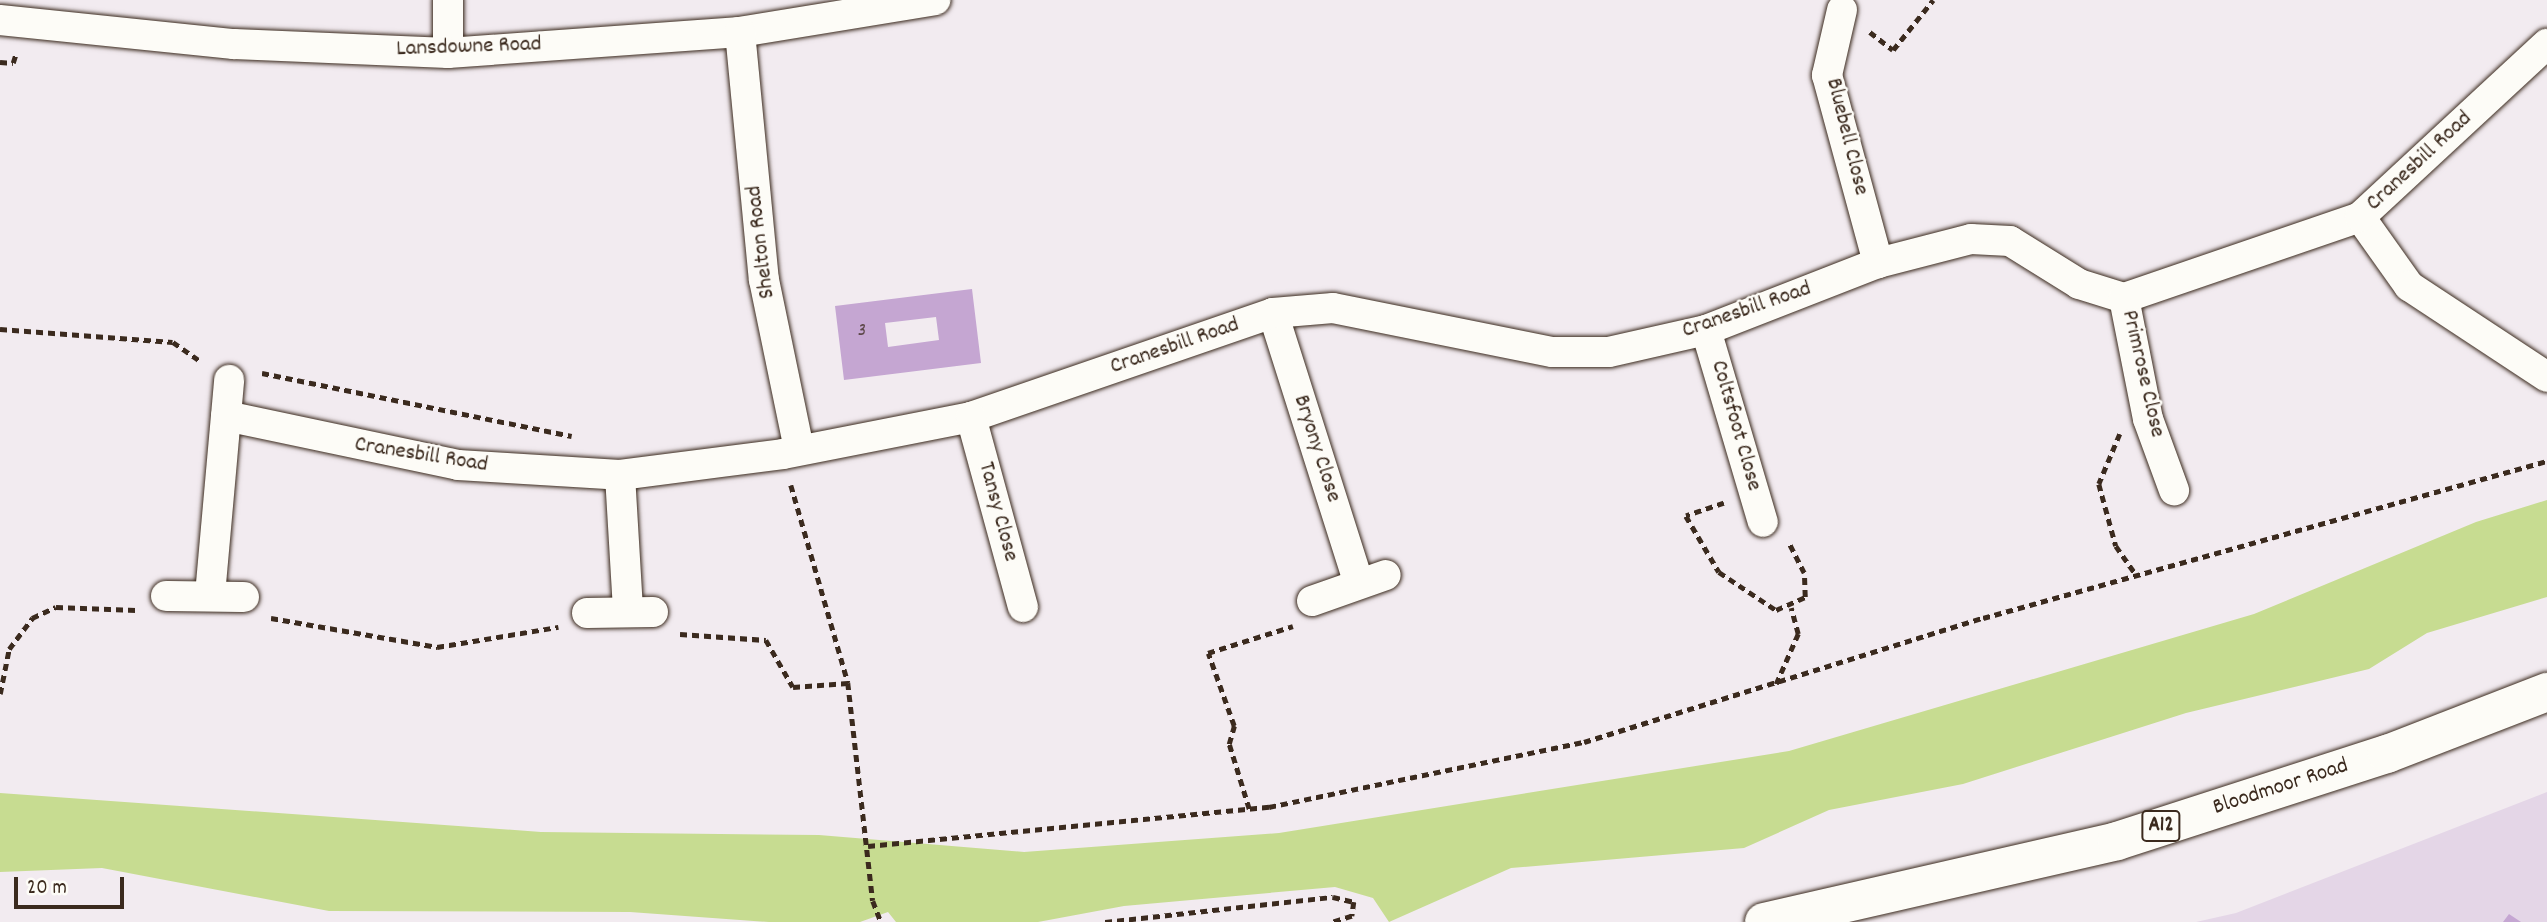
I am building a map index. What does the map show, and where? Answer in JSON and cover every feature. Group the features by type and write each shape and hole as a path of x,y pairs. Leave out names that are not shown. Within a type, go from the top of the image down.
{"highway":[{"name":"Bloodmoor Road","path":"1764,922 2117,841 2388,754 2547,692"}],"street":[{"path":"448,0 448,53"},
{"name":"Lansdowne Road","path":"16,14 234,44 448,53 740,32 935,0"},
{"name":"Bluebell Close","path":"1842,10 1827,75 1878,263"},
{"name":"Shelton Road","path":"740,32 764,281 799,449"},
{"name":"Cranesbill Road","path":"226,416 458,465 620,475 799,449 971,417 1273,313 1333,308 1552,352 1609,352 1706,330 1878,263 1971,239 2010,241 2079,284 2124,298 2360,217 2547,44"},
{"path":"2360,217 2409,286 2547,377"},
{"name":"Primrose Close","path":"2124,298 2148,419 2174,490"},
{"name":"Bryony Close","path":"1273,313 1372,580 1312,601"},
{"name":"Coltsfoot Close","path":"1706,330 1763,522"},
{"path":"210,595 230,373"},
{"name":"Tansy Close","path":"971,417 1023,607"},
{"path":"587,613 640,611 620,475"},
{"path":"166,596 244,597"}],"path":[{"path":"1842,10 1893,50 1933,0"},
{"path":"0,329 173,342 230,373 580,437"},
{"path":"2137,576 2116,545 2099,484 2115,436 2148,419"},
{"path":"868,846 1250,809 1584,742 2137,576 2547,461"},
{"path":"790,481 848,682 873,901 881,922"},
{"path":"0,694 9,649 32,618 56,607 151,611 166,596"},
{"path":"1250,809 1229,744 1234,726 1208,653 1297,624 1312,601"},
{"path":"1776,684 1798,634 1791,608"},
{"path":"640,611 672,633 766,640 793,687 848,682"},
{"path":"267,618 437,647 554,629 587,613"},
{"path":"1105,922 1333,897 1354,902 1352,916 1334,922"}],"shaded area":[{"path":"2547,792 2547,922 2196,922 2236,913"}],"green space":[{"path":"2547,500 2547,597 2427,633 2369,669 2186,713 1963,784 1829,810 1744,848 1511,868 1389,922 1373,898 1335,887 1124,906 1038,922 896,922 888,912 860,922 769,922 630,912 329,911 102,868 0,872 0,793 541,832 819,835 1024,852 1279,833 1789,751 2254,614 2476,522"}],"building":[{"path":"972,289 981,363 844,380 835,306","holes":["936,317 939,340 888,347 885,323"]},
{"path":"2509,914 2521,922 2503,922"}]}
